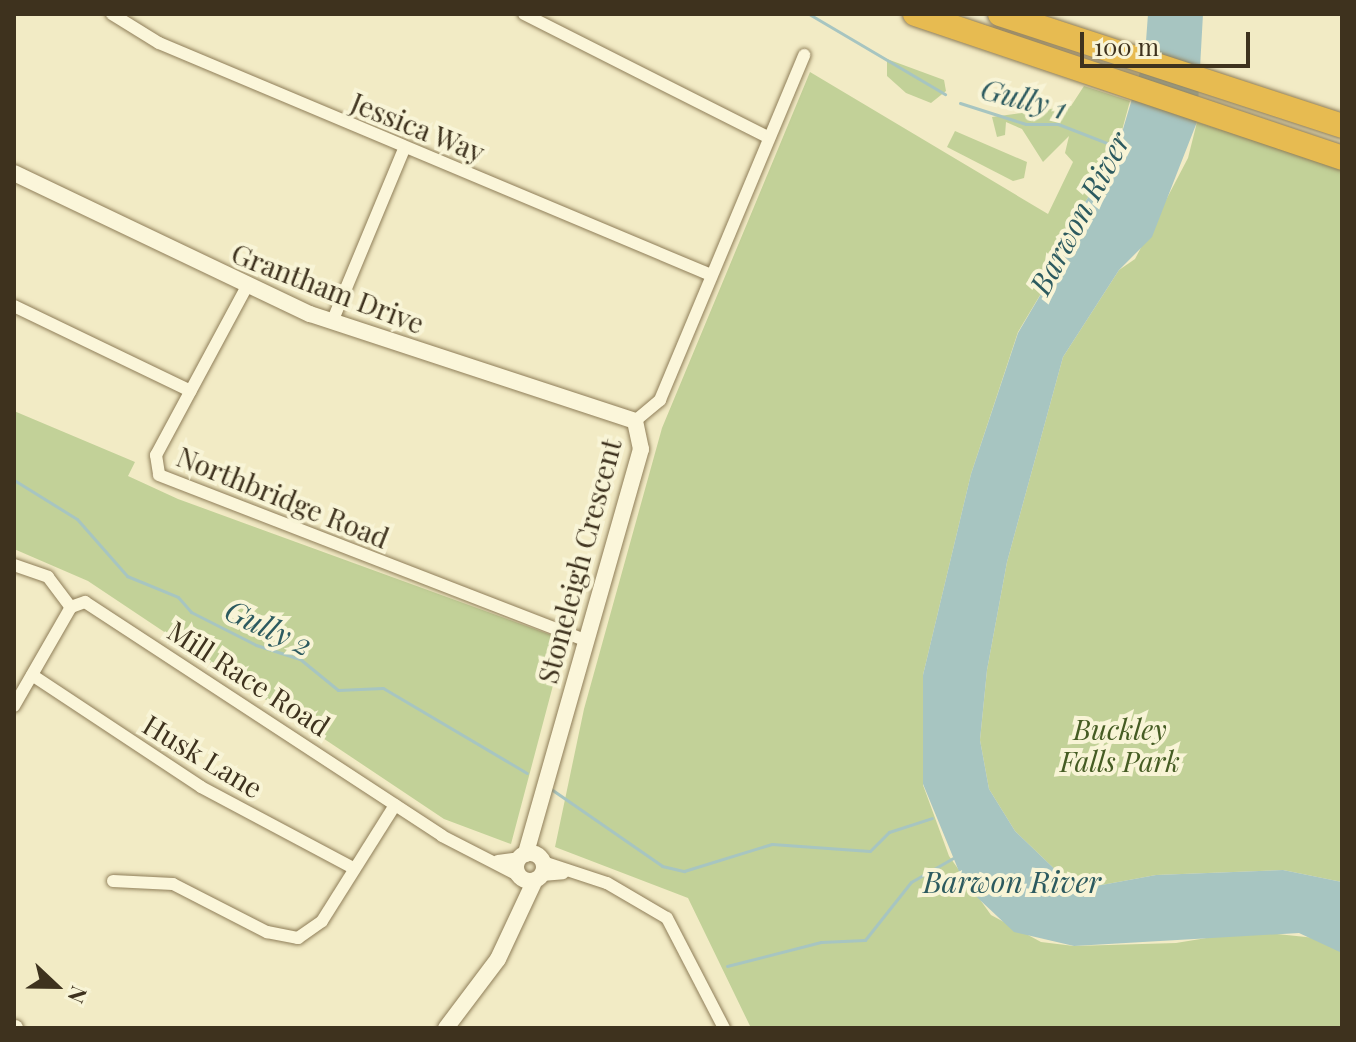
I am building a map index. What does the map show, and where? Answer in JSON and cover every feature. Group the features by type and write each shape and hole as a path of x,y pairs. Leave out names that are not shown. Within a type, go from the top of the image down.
{"highway":[{"path":"915,14 1038,60 1342,158"},
{"path":"1000,14 1047,32 1342,126"}],"street":[{"name":"Jessica Way","path":"112,14 159,43 404,149 711,275"},
{"path":"524,14 766,136"},
{"name":"Stoneleigh Crescent","path":"446,1028 498,959 519,910 585,640 641,449 635,421 660,400 766,136 804,55"},
{"path":"332,322 404,149"},
{"name":"Grantham Drive","path":"14,173 246,288 332,322 635,421"},
{"name":"Northbridge Road","path":"246,288 156,455 153,464 169,482 585,640"},
{"path":"14,306 191,391"},
{"path":"14,565 48,577 71,607 14,706"},
{"name":"Mill Race Road","path":"71,607 99,608 395,805 495,861 574,872 667,918 723,1028"},
{"name":"Husk Lane","path":"32,675 201,787 355,869"},
{"path":"113,881 185,888 285,938 322,921 395,805"}],"green space":[{"path":"887,59 944,80 946,91 931,103 906,93 887,76"},
{"path":"810,72 1048,214 1073,162 1065,153 1069,136 1043,162 1022,129 1006,122 1005,135 997,137 992,117 1071,106 1084,86 1130,101 1115,156 1063,236 1058,265 1018,332 971,474 923,675 923,785 949,856 991,915 1041,942 1074,946 1176,943 1249,931 1325,939 1342,953 1342,1028 751,1028 688,898 555,847 584,709 662,428"},
{"name":"Buckley Falls Park","path":"1197,122 1342,169 1342,882 1283,870 1156,875 1096,886 1066,880 1015,831 989,789 980,740 987,670 1007,562 1063,357 1119,270 1135,259 1188,158"},
{"path":"955,131 1027,162 1024,178 1013,181 947,147"},
{"path":"14,411 135,462 128,476 178,499 565,640 511,844 444,819 88,581 14,549"}],"water":[{"name":"Barwon River","path":"1148,14 1203,14 1197,122 1152,237 1119,270 1063,357 1007,562 987,670 980,740 989,789 1015,831 1066,880 1096,886 1156,875 1283,870 1342,882 1342,953 1299,933 1074,946 1014,932 965,886 923,784 923,675 971,474 1018,333 1058,265 1063,236 1115,156 1145,55"}],"waterway":[{"name":"Gully 1","path":"809,14 945,94"},
{"name":"Gully 1","path":"960,103 1026,124 1058,124 1120,148"},
{"name":"Gully 2","path":"14,480 77,519 127,576 178,597 191,612 256,645 300,659 338,690 383,688 527,773"},
{"name":"Gully 2","path":"551,789 662,866 684,871 772,844 870,851 889,832 932,818"},
{"path":"727,966 821,942 865,940 911,882 953,858"}]}
